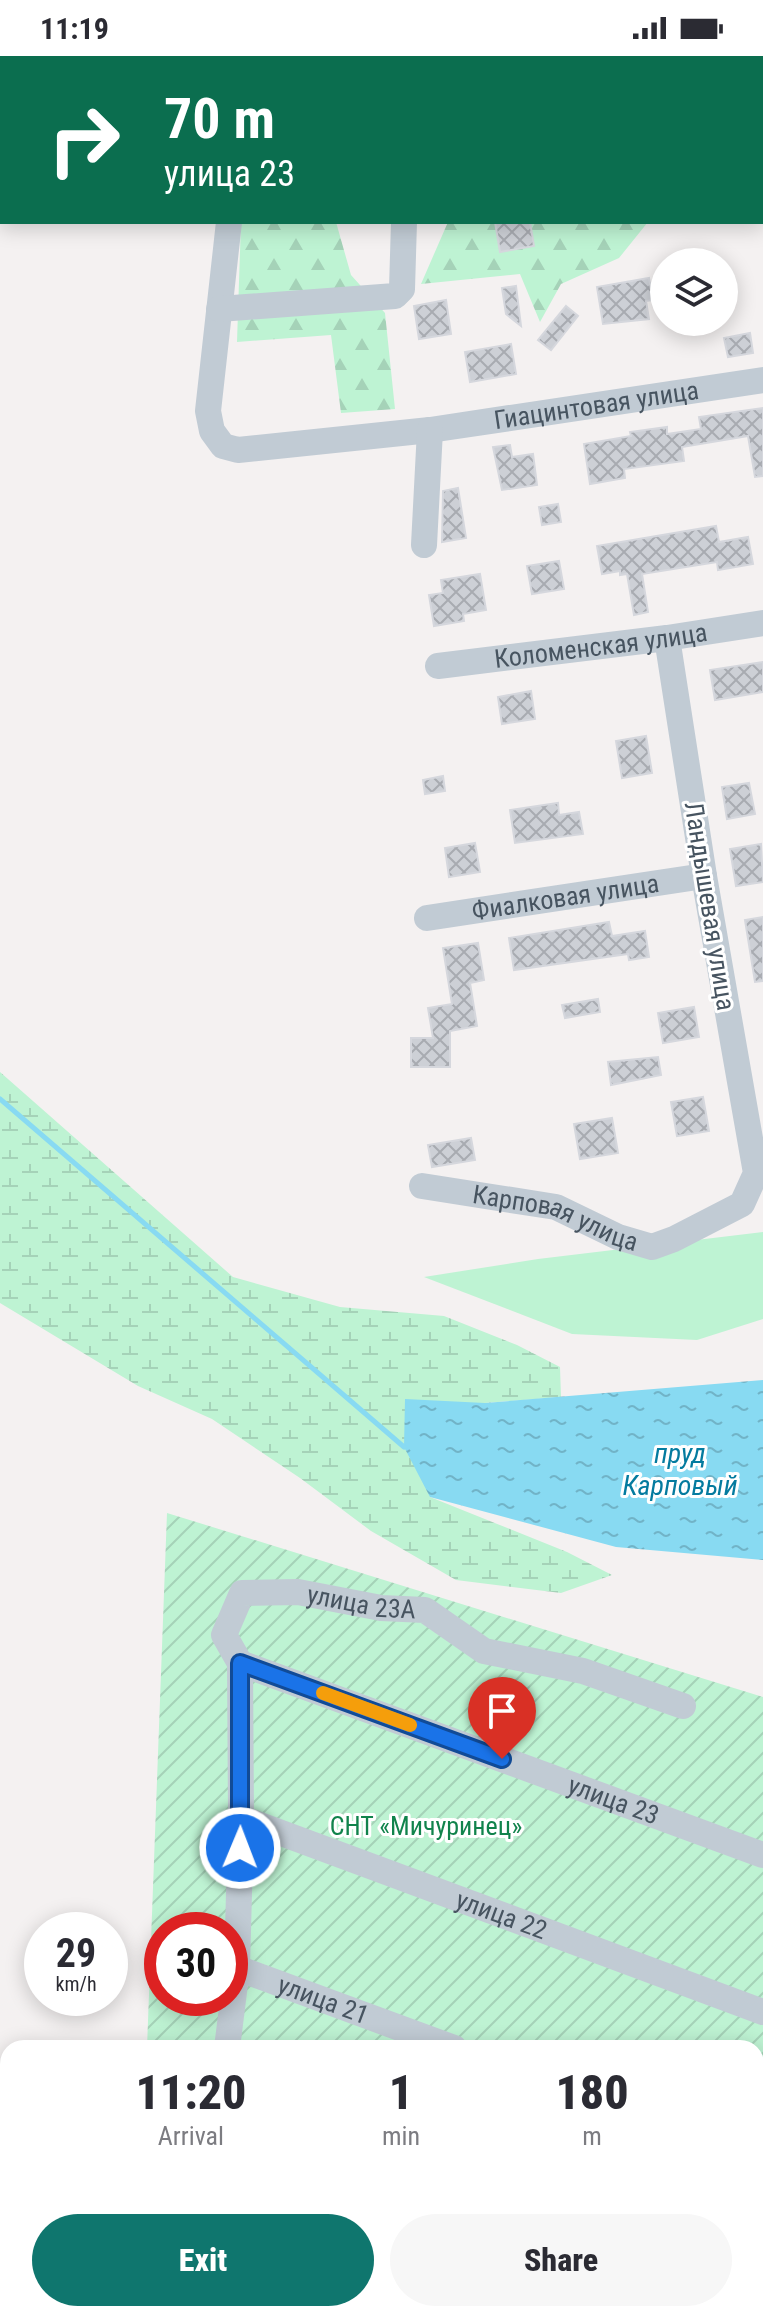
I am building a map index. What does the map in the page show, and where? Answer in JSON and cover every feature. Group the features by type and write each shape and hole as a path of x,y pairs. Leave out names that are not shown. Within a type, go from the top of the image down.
{"street":[{"path":"229,224 219,309 395,296 402,289 404,224"},
{"name":"Гиацинтовая улица","path":"219,309 208,411 212,431 223,446 238,450 430,430 763,380"},
{"path":"424,545 430,430"},
{"name":"Коломенская улица","path":"438,666 763,623"},
{"name":"Ландышевая улица","path":"667,638 704,876 756,1173"},
{"name":"Фиалковая улица","path":"427,918 704,876"},
{"name":"Карповая улица","path":"422,1186 556,1207 618,1237 652,1247 742,1204 756,1173"},
{"name":"улица 23А","path":"240,1663 224,1635 242,1593 298,1592 381,1608 425,1610 484,1651 583,1671 683,1706"},
{"path":"238,1912 240,1663"},
{"name":"улица 23","path":"240,1663 763,1855"},
{"name":"улица 22","path":"241,1818 763,2012"},
{"name":"улица 21","path":"248,1972 432,2040"},
{"path":"228,2040 231,2016"}],"green space":[{"path":"241,224 337,224 351,275 385,313 395,409 341,413 331,335 237,342"},
{"path":"447,224 646,224 619,258 561,284 540,322 520,274 421,284"},
{"path":"0,1072 233,1277 340,1307 444,1316 517,1345 560,1367 561,1397 485,1403 430,1497 567,1552 612,1575 561,1593 456,1580 371,1531 300,1478 212,1419 138,1386 0,1303"},
{"path":"763,1232 763,1319 697,1340 572,1334 424,1277 538,1259"},
{"name":"СНТ «Мичуринец»","path":"167,1513 763,1697 763,2040 147,2040 148,2016 248,2016 248,1912 152,1912"}],"water":[{"name":"пруд Карповый","path":"763,1380 763,1560 616,1547 430,1497 404,1447 405,1399 485,1403"}],"building":[{"path":"495,224 530,224 534,246 500,252"},
{"path":"649,278 650,300 646,301 649,319 603,324 597,287"},
{"path":"516,286 521,326 506,314 502,288"},
{"path":"446,300 451,334 419,339 414,306"},
{"path":"566,306 578,316 551,350 538,340"},
{"path":"750,333 753,353 728,357 724,338"},
{"path":"511,344 516,374 470,382 465,352"},
{"path":"763,408 763,476 755,477 748,436 682,447 684,461 624,469 625,478 590,484 584,444 631,436 630,432 667,427 667,434 701,429 699,417"},
{"path":"510,445 512,457 533,454 537,485 502,490 493,447"},
{"path":"458,488 466,538 442,542 443,491"},
{"path":"558,504 561,522 542,525 539,507"},
{"path":"716,526 719,542 748,537 753,564 718,570 717,562 642,574 648,612 634,615 627,574 620,575 620,571 602,574 597,546"},
{"path":"559,561 564,589 532,594 527,566"},
{"path":"480,574 486,610 463,614 464,621 434,626 429,595 443,593 441,580"},
{"path":"763,662 763,692 715,700 710,670"},
{"path":"531,691 535,719 502,724 498,697"},
{"path":"646,736 652,773 622,778 616,741"},
{"path":"443,776 445,791 425,794 423,780"},
{"path":"749,783 755,814 727,819 722,787"},
{"path":"558,803 559,815 579,812 583,834 515,843 510,810"},
{"path":"475,843 480,872 449,877 445,848"},
{"path":"761,844 763,882 736,886 730,849"},
{"path":"763,917 763,981 755,982 745,920"},
{"path":"609,922 612,936 645,931 649,957 629,960 628,954 514,970 509,938"},
{"path":"478,943 484,980 470,983 477,1026 450,1031 450,1067 411,1067 411,1038 433,1038 428,1008 452,1004 443,948"},
{"path":"598,999 600,1012 565,1018 562,1005"},
{"path":"694,1007 699,1037 663,1043 658,1013"},
{"path":"658,1057 661,1075 611,1085 608,1062"},
{"path":"703,1097 709,1131 677,1136 671,1102"},
{"path":"612,1118 618,1153 580,1159 574,1124"},
{"path":"471,1138 475,1160 432,1167 428,1145"}],"waterway":[{"path":"0,1099 404,1447"}],"slow traffic":[{"path":"323,1693 410,1725"}],"route":[{"path":"240,1848 240,1663 502,1759"}]}
